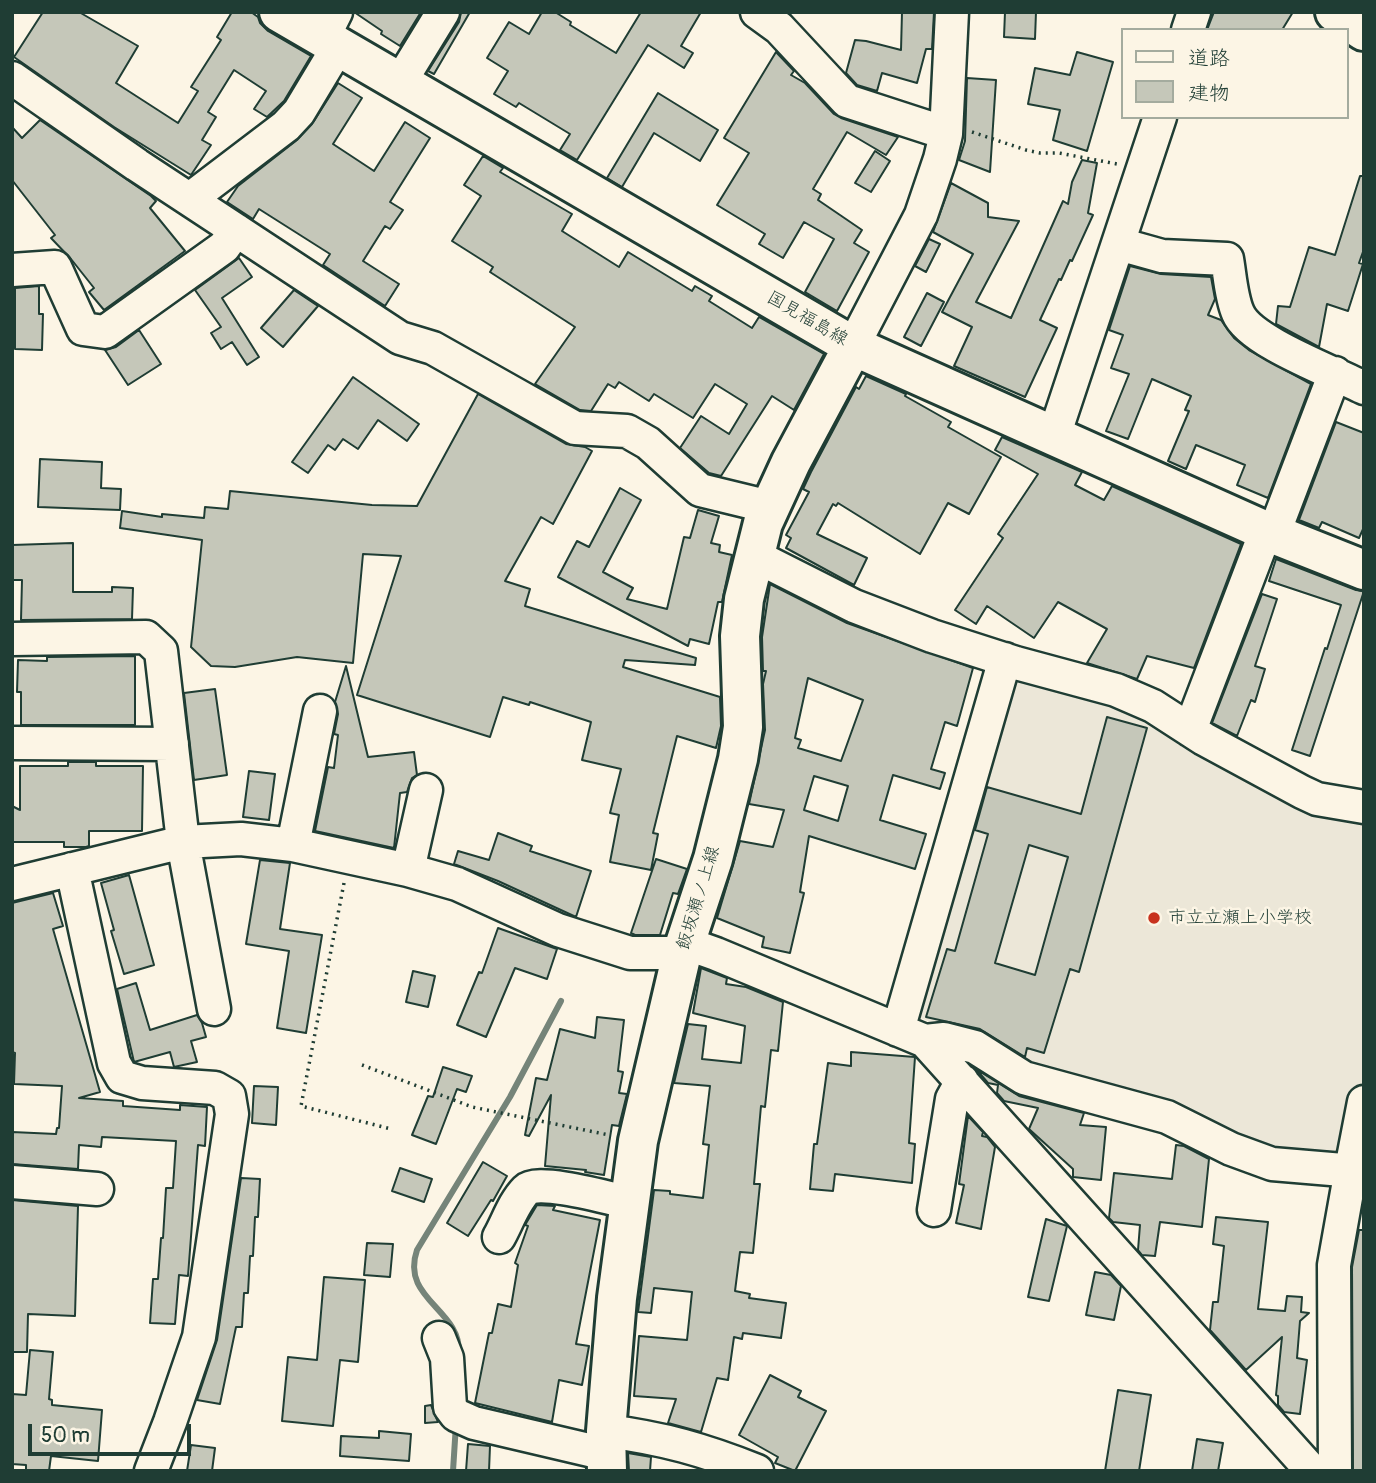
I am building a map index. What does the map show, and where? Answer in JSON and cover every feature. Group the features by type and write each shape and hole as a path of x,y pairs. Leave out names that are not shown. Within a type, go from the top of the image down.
{"main road":[{"name":"国見福島線","path":"279,12 332,32 399,84 853,346 1270,532 1364,570"},
{"path":"1335,12 1364,31"},
{"name":"飯坂瀬ノ上線","path":"606,1452 617,1298 638,1141 683,948 713,859 738,759 743,727 740,636 744,599 763,523 791,461 853,346"}],"street":[{"path":"399,84 443,12"},
{"path":"853,346 921,215 945,132 951,12"},
{"path":"762,14 779,28 847,101 945,132"},
{"path":"190,199 286,126 299,111 332,32"},
{"path":"12,78 400,338 433,348 576,428 626,431 648,443 700,491 770,507"},
{"path":"1055,436 1159,119"},
{"path":"12,270 55,267 83,329 105,332 224,247 236,230"},
{"path":"1119,244 1161,256 1227,259 1234,304 1239,316 1262,338 1364,387"},
{"path":"1190,730 1335,373"},
{"path":"755,556 854,606 932,636 1116,690 1153,706 1190,730 1302,792 1317,799 1364,807"},
{"path":"12,639 146,637 161,651 183,842 214,1009"},
{"path":"911,1035 1005,659"},
{"path":"293,845 320,711"},
{"path":"12,743 172,744"},
{"path":"408,870 426,790"},
{"path":"12,884 183,842 241,839 293,845 408,870 457,884 558,930 630,953 683,948 911,1035 944,1039 975,1047 1024,1078 1167,1117 1231,1149 1272,1164 1343,1170 1352,1164"},
{"path":"72,869 114,1063 122,1077 142,1083 215,1088 229,1096 232,1114 199,1337 151,1471"},
{"path":"911,1035 961,1082 1312,1471"},
{"path":"934,1210 951,1099 961,1082"},
{"path":"1335,1471 1334,1265 1364,1102"},
{"path":"12,1182 97,1189"},
{"path":"499,1237 520,1198 534,1185 554,1186 631,1203"},
{"path":"439,1338 447,1358 450,1406 456,1415 474,1423 606,1452 655,1437 711,1452 757,1471"}],"path":[{"path":"945,132 971,132 1026,150 1059,153 1143,169"},
{"path":"349,857 301,1106 391,1129"},
{"path":"362,1065 472,1107 638,1141"}],"shaded area":[{"name":"市立立瀬上小学校","path":"1014,671 1123,707 1213,763 1364,824 1364,1098 1353,1153 1304,1160 1031,1068 921,1018 919,1009"}],"building":[{"path":"43,12 79,12 138,46 116,83 178,123 198,91 191,87 221,40 217,37 232,12 251,12 268,31 311,56 284,101 267,117 254,109 266,91 234,70 208,112 216,117 202,140 211,145 191,175 114,127 14,57"},
{"path":"354,12 421,12 400,46"},
{"path":"461,12 470,12 434,74 428,71 459,22"},
{"path":"542,12 555,12 571,22 570,25 616,53 641,12 701,12 681,46 693,53 684,68 648,45 577,160 560,150 570,134 519,103 516,107 494,94 508,71 487,58 509,22 529,34"},
{"path":"902,12 934,12 932,49 926,49 917,83 882,73 877,91 857,85 846,73 855,40 901,50"},
{"path":"1005,12 1036,12 1035,39 1004,37"},
{"path":"1214,12 1293,12 1283,28 1208,28"},
{"path":"776,52 794,71 791,75 805,83 834,114 898,137 886,155 847,132 813,189 821,194 818,200 862,230 854,243 869,252 837,311 805,292 834,239 804,222 783,258 759,244 765,234 717,205 749,153 724,138"},
{"path":"1077,52 1113,62 1087,151 1053,140 1060,110 1028,104 1035,68 1070,75"},
{"path":"967,78 996,80 990,172 959,160 965,141"},
{"path":"338,83 362,98 333,144 374,171 405,122 430,138 390,202 403,210 390,229 385,226 363,261 399,284 385,306 323,265 330,254 259,209 253,219 227,202 238,186 297,140 312,124"},
{"path":"658,93 718,130 700,161 654,133 622,187 607,178"},
{"path":"40,120 151,196 156,201 150,208 185,251 104,310 89,292 94,288 51,238 55,235 12,180 12,127 22,138"},
{"path":"875,151 890,161 871,192 855,183"},
{"path":"483,156 503,168 500,172 572,214 562,231 619,267 628,252 692,291 695,286 712,296 709,301 752,328 759,317 824,354 794,410 772,396 721,476 709,473 680,448 701,416 729,434 747,404 715,384 693,418 654,394 649,401 619,382 615,388 608,384 591,411 580,410 535,384 575,327 490,272 493,267 452,241 481,196 464,185"},
{"path":"1082,160 1097,163 1088,213 1093,215 1040,320 1057,328 1025,397 954,366 972,327 942,312 973,254 933,232 951,183 988,203 988,217 1019,221 976,302 1011,318 1063,201 1068,204 1072,182"},
{"path":"1360,176 1364,176 1364,249 1359,263 1363,264 1348,311 1327,304 1319,347 1276,324 1278,306 1290,307 1309,247 1335,255"},
{"path":"929,239 940,244 926,272 915,266"},
{"path":"239,258 252,277 222,298 259,357 247,365 232,342 221,349 211,333 221,327 195,290"},
{"path":"1130,266 1161,274 1211,277 1215,299 1208,315 1221,320 1234,338 1249,350 1311,384 1268,498 1237,485 1245,465 1196,445 1186,469 1168,461 1189,411 1185,410 1191,396 1152,379 1128,439 1106,431 1129,374 1111,368 1123,335 1109,330"},
{"path":"39,286 39,314 43,314 42,350 15,349 15,288"},
{"path":"294,290 318,306 283,347 261,328"},
{"path":"927,293 944,302 921,346 904,337"},
{"path":"139,330 161,364 128,385 105,350 116,347"},
{"path":"866,376 906,394 905,396 951,422 948,427 1001,457 969,514 948,503 920,554 838,503 836,506 833,504 817,534 867,558 854,585 786,548 791,538 786,535 809,492 803,489 811,472 856,387 859,389"},
{"path":"353,377 419,424 407,441 378,420 358,449 343,439 335,450 328,445 308,473 292,462"},
{"path":"478,394 566,444 592,451 553,524 541,517 505,581 530,589 525,606 696,658 695,665 625,660 623,667 720,697 721,726 716,748 677,736 653,833 658,834 651,870 610,862 619,815 610,813 621,769 582,760 591,722 530,702 529,705 503,697 490,737 357,695 401,556 363,554 353,663 297,657 235,667 211,666 191,647 202,540 120,528 122,511 162,517 162,514 204,518 205,507 228,509 230,491 372,505 417,506"},
{"path":"1336,422 1364,433 1364,527 1359,538 1322,522 1319,528 1299,520"},
{"path":"1002,437 1082,472 1075,485 1104,500 1112,486 1241,544 1194,668 1147,656 1137,679 1087,663 1107,629 1058,602 1034,638 987,606 976,624 955,610 1003,538 998,534 1038,474 995,450"},
{"path":"40,459 102,462 101,488 121,489 120,510 38,507"},
{"path":"620,488 641,500 603,572 633,588 627,599 667,609 684,537 690,538 698,510 719,516 711,543 720,545 719,552 732,555 709,644 690,639 688,646 558,577 577,541 589,547"},
{"path":"73,543 73,592 112,592 112,587 133,588 132,619 21,620 22,580 12,580 12,545"},
{"path":"1276,559 1364,591 1310,756 1292,750 1341,605 1269,581"},
{"path":"770,584 847,623 973,668 957,726 945,722 931,769 945,773 940,789 893,775 880,820 926,834 915,869 809,836 800,892 804,893 790,953 762,947 764,937 717,918 740,841 773,847 784,810 749,804 765,730 763,684 766,671 763,671 762,637","holes":["808,678 863,700 841,761 798,748 801,740 795,738","814,776 848,786 838,821 804,810"]},
{"path":"1262,594 1277,599 1255,666 1265,669 1255,702 1251,700 1237,736 1212,723"},
{"path":"135,656 135,725 21,725 21,692 17,692 18,660"},
{"path":"346,666 368,757 414,752 417,775 412,778 407,792 400,793 394,848 315,831 328,767 334,768 338,735 334,734 338,714 335,702"},
{"path":"215,689 227,775 194,780 184,693"},
{"path":"1107,717 1147,728 1079,972 1070,969 1044,1053 1027,1048 1025,1057 980,1029 926,1017 947,949 955,951 988,834 975,830 987,787 1081,814","holes":["1029,845 1068,857 1035,975 995,963"]},
{"path":"68,762 96,762 96,766 143,766 142,831 89,831 89,846 86,847 64,847 64,842 12,842 12,806 20,810 20,766 68,766"},
{"path":"249,771 275,774 269,820 243,817"},
{"path":"498,833 532,846 530,851 591,871 576,917 454,864 458,851 489,860"},
{"path":"656,859 687,869 678,894 673,893 660,935 635,935 631,933"},
{"path":"260,860 290,863 280,929 322,935 306,1033 277,1028 289,951 246,944"},
{"path":"129,875 154,965 124,974 101,883"},
{"path":"53,893 63,926 53,929 100,1092 79,1098 123,1101 123,1106 180,1110 180,1105 207,1107 205,1146 198,1145 188,1276 179,1275 175,1324 150,1323 153,1279 158,1279 163,1238 166,1188 173,1188 176,1141 102,1137 101,1147 79,1145 78,1169 12,1164 12,1132 56,1134 59,1128 62,1086 14,1084 15,1053 12,1052 12,903"},
{"path":"498,928 557,949 547,979 515,968 486,1037 457,1025 479,972 482,973"},
{"path":"701,968 727,978 726,984 746,987 783,1002 778,1051 771,1050 765,1107 761,1106 754,1184 760,1184 753,1253 740,1252 735,1291 750,1294 749,1298 786,1303 781,1338 743,1333 742,1339 734,1337 728,1380 717,1378 701,1432 668,1423 676,1399 634,1396 639,1336 687,1340 692,1292 654,1288 651,1313 638,1312 654,1190 703,1198 709,1145 703,1144 710,1086 674,1083 688,1024 706,1026 702,1059 741,1063 745,1026 693,1013"},
{"path":"413,971 435,976 428,1007 406,1002"},
{"path":"136,983 150,1030 197,1015 206,1037 191,1041 197,1062 174,1067 170,1052 134,1062 117,989"},
{"path":"597,1017 624,1020 618,1071 623,1072 619,1093 627,1094 619,1126 612,1125 604,1175 585,1172 586,1170 545,1166 551,1095 529,1136 525,1135 536,1078 547,1080 560,1029 595,1038"},
{"path":"851,1052 915,1057 909,1143 915,1144 912,1183 835,1174 833,1191 810,1189 814,1144 817,1144 828,1063 851,1066"},
{"path":"443,1067 472,1076 466,1092 457,1089 436,1144 412,1135 428,1096 433,1097"},
{"path":"976,1069 1019,1096 1084,1113 1080,1125 1106,1127 1101,1180 1073,1177 1073,1169 1029,1129 1038,1108 1004,1101 997,1093 998,1085 988,1083"},
{"path":"254,1086 278,1087 276,1125 252,1123"},
{"path":"968,1116 983,1132 982,1136 987,1137 995,1147 981,1229 956,1223 964,1185 959,1184"},
{"path":"1176,1145 1184,1146 1209,1159 1202,1227 1160,1222 1155,1256 1142,1255 1138,1250 1140,1225 1113,1222 1109,1218 1114,1173 1172,1179"},
{"path":"483,1162 507,1176 468,1236 447,1223"},
{"path":"400,1168 432,1179 424,1202 392,1191"},
{"path":"241,1178 260,1179 258,1217 255,1217 253,1256 250,1256 248,1293 244,1293 242,1327 236,1327 220,1404 197,1400 217,1340"},
{"path":"12,1200 78,1206 75,1316 28,1314 27,1352 12,1352"},
{"path":"537,1205 555,1206 553,1210 600,1220 576,1344 589,1346 582,1385 559,1380 552,1422 475,1403 489,1333 492,1333 498,1304 511,1307 518,1265 515,1263 528,1226 525,1225"},
{"path":"1216,1217 1268,1222 1258,1309 1285,1311 1287,1296 1302,1297 1301,1312 1309,1313 1300,1321 1297,1358 1307,1360 1300,1414 1284,1412 1278,1405 1276,1395 1282,1337 1246,1370 1210,1330 1213,1302 1218,1302 1224,1246 1213,1244"},
{"path":"1046,1219 1067,1226 1049,1301 1028,1297"},
{"path":"1359,1230 1364,1230 1364,1471 1353,1471 1352,1267"},
{"path":"367,1243 393,1244 390,1277 364,1275"},
{"path":"1095,1272 1111,1275 1121,1286 1114,1320 1086,1315"},
{"path":"324,1277 365,1280 358,1362 340,1360 333,1426 282,1421 288,1357 317,1360"},
{"path":"30,1350 53,1352 49,1399 52,1400 52,1405 102,1410 98,1461 51,1456 49,1471 26,1471 26,1465 12,1464 12,1394 26,1395"},
{"path":"770,1375 801,1391 798,1397 826,1411 795,1471 775,1463 778,1457 739,1435"},
{"path":"1118,1390 1151,1395 1139,1471 1105,1471"},
{"path":"431,1405 438,1422 425,1423 425,1406"},
{"path":"379,1431 411,1434 409,1461 340,1456 341,1436 379,1438"},
{"path":"1197,1439 1223,1443 1218,1471 1192,1471"},
{"path":"468,1444 490,1446 489,1471 466,1471"},
{"path":"191,1445 215,1448 212,1471 187,1471"},
{"path":"628,1453 651,1457 650,1471 629,1471"}],"waterway":[{"path":"459,1353 457,1338 451,1325 423,1293 417,1281 414,1267 417,1250 510,1097 561,1001"},
{"path":"453,1471 456,1424"}],"place":[{"name":"市立立瀬上小学校","path":"1154,918"}]}
